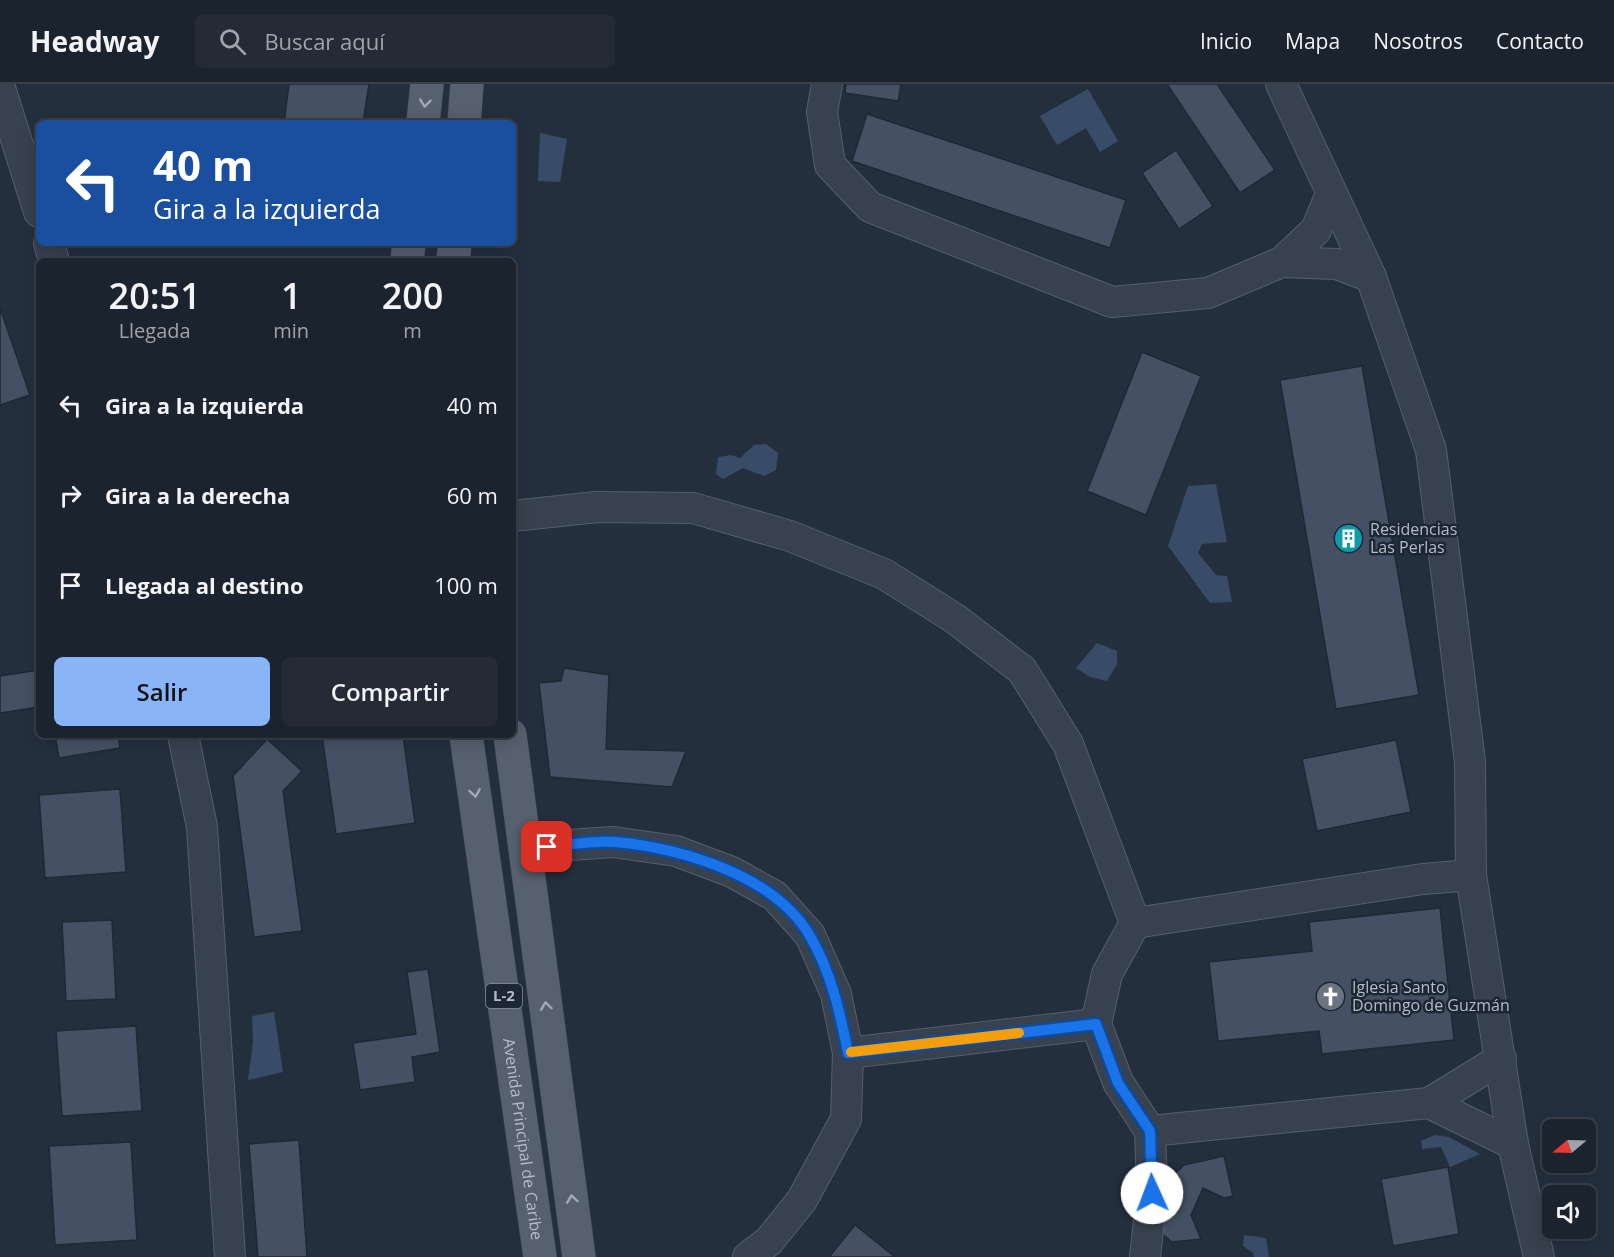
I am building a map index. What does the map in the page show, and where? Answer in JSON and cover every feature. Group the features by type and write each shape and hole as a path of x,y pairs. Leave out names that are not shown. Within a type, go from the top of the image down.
{"main road":[{"path":"423,120 427,84"},
{"path":"464,120 467,84"},
{"name":"Avenida Principal de Caribe","path":"466,738 540,1257"},
{"name":"L-2","path":"510,738 579,1257"}],"street":[{"path":"827,84 822,112 830,165 870,207 1112,302 1208,293 1282,262 1316,230 1331,194"},
{"path":"1281,84 1371,277 1431,450 1470,762 1471,874 1513,1144 1539,1257"},
{"path":"0,88 36,202"},
{"path":"1282,262 1337,264 1371,277"},
{"path":"516,516 597,507 693,508 790,536 884,574 954,618 1022,670 1068,744 1135,923 1107,974 1096,1024 1118,1083 1150,1131 1152,1193 1145,1257"},
{"path":"184,738 202,827 230,1257"},
{"path":"525,849 613,842 676,851 732,872 775,896 810,934 836,994 848,1053 846,1119 802,1200 769,1241 748,1257"},
{"path":"1135,923 1423,879 1471,874"},
{"path":"848,1053 1096,1024"},
{"path":"1150,1131 1429,1103 1501,1059"},
{"path":"1429,1103 1513,1144"}],"water":[{"path":"1088,89 1118,141 1100,152 1086,128 1057,145 1040,116"},
{"path":"540,133 567,139 560,182 538,181"},
{"path":"766,444 778,453 776,470 764,476 743,468 723,479 716,474 718,457 731,455 740,458 754,445"},
{"path":"1216,484 1227,542 1202,544 1198,553 1216,575 1227,576 1232,602 1210,603 1168,546 1188,486"},
{"path":"1097,643 1117,651 1117,664 1107,681 1090,677 1076,668"},
{"path":"274,1012 283,1072 248,1080 253,1042 252,1016"},
{"path":"1435,1135 1449,1137 1480,1154 1450,1167 1441,1147 1422,1149 1421,1141"},
{"path":"1244,1235 1266,1238 1269,1257 1254,1257 1253,1253 1243,1246"}],"building":[{"path":"289,84 369,84 363,120 284,120"},
{"path":"846,84 901,84 898,101 845,93"},
{"path":"1167,84 1217,84 1275,170 1240,193"},
{"path":"867,114 1126,200 1110,248 852,161"},
{"path":"1176,150 1213,206 1179,229 1142,173"},
{"path":"0,308 30,395 0,405"},
{"path":"1142,352 1201,376 1146,515 1087,491"},
{"name":"Residencias Las Perlas","path":"1362,366 1419,695 1336,709 1280,380"},
{"path":"564,668 609,675 606,749 686,751 672,787 550,777 539,683 561,681"},
{"path":"36,670 36,707 0,713 0,676"},
{"path":"56,738 118,738 120,748 59,758"},
{"path":"322,738 403,738 415,823 336,834"},
{"path":"267,739 302,771 283,791 302,931 254,937 233,776"},
{"path":"1396,740 1411,812 1317,831 1302,759"},
{"path":"120,789 126,872 45,878 39,795"},
{"name":"Iglesia Santo Domingo de Guzmán","path":"1440,908 1454,1040 1322,1054 1319,1031 1218,1041 1209,962 1312,951 1309,922"},
{"path":"112,920 116,999 66,1001 62,922"},
{"path":"428,969 440,1052 412,1057 415,1082 360,1090 353,1043 416,1034 407,972"},
{"path":"136,1026 142,1111 62,1116 56,1031"},
{"path":"299,1140 307,1257 258,1257 249,1144"},
{"path":"131,1142 137,1240 55,1245 49,1146"},
{"path":"1224,1156 1233,1196 1224,1198 1203,1188 1191,1215 1201,1239 1172,1242 1155,1228 1162,1186 1184,1165"},
{"path":"1448,1167 1459,1234 1393,1246 1381,1179"},
{"path":"855,1225 895,1257 829,1257"}],"slow traffic":[{"path":"851,1052 1019,1033"}],"place":[{"name":"Residencias Las Perlas","path":"1349,538"},
{"name":"Iglesia Santo Domingo de Guzmán","path":"1331,996"}],"route":[{"path":"547,847 613,842 676,851 732,872 775,896 810,934 836,994 848,1053 1096,1024 1118,1083 1150,1131 1152,1193"}]}
